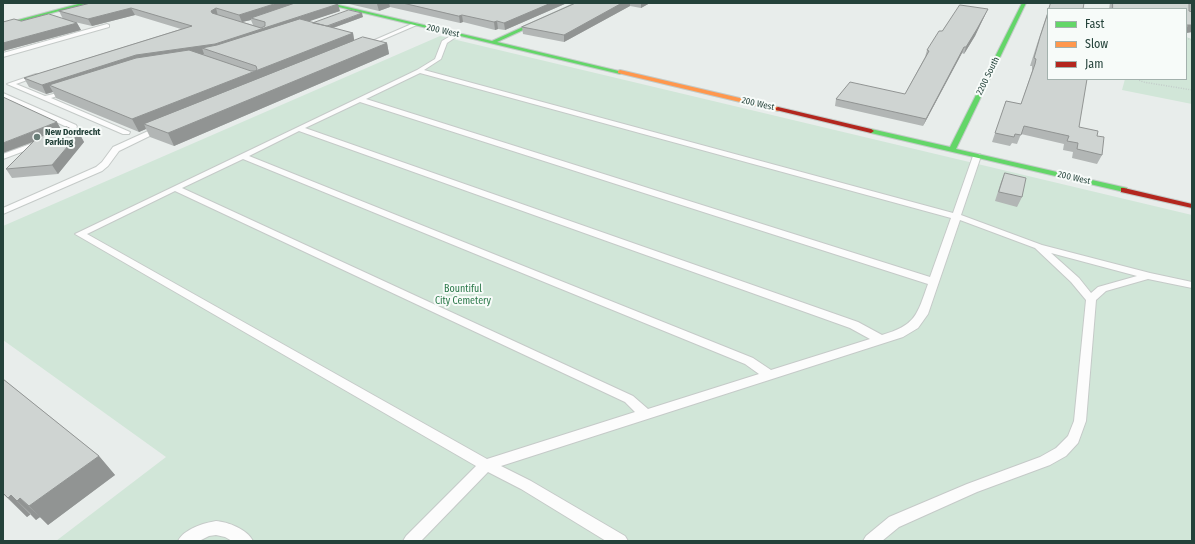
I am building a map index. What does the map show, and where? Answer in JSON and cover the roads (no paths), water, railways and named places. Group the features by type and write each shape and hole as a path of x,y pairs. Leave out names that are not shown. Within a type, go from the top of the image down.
{"street":[{"path":"3,25 46,16 87,3"},
{"name":"200 West","path":"324,3 1192,206"},
{"path":"493,42 580,3"},
{"name":"2200 South","path":"952,150 1024,3"},
{"path":"369,14 386,8"}],"lane":[{"path":"343,13 353,10"},
{"path":"356,49 416,24"},
{"path":"78,26 92,30"},
{"path":"3,55 107,26"},
{"path":"457,34 444,42 437,60 419,71 80,234 486,465 526,485 620,541"},
{"path":"419,71 956,216 1038,246 1148,276 1192,285"},
{"path":"48,72 10,84 126,132"},
{"path":"45,98 75,88"},
{"path":"3,96 73,127 70,132 3,157"},
{"path":"361,100 934,282"},
{"path":"3,211 99,169 105,164 116,149 168,126"},
{"path":"300,129 854,325 881,340"},
{"path":"243,156 749,361 769,375"},
{"path":"411,541 486,465 881,340 899,334 914,325 923,314 977,156"},
{"path":"175,188 629,400 645,414"},
{"path":"1038,246 1075,280 1091,299"},
{"path":"871,541 894,522 972,488 1045,461 1061,452 1073,439 1080,421 1091,299 1102,289 1148,276"},
{"path":"186,541 198,533 210,528 223,528 233,531 245,541"}],"place":[{"name":"New Dordrecht Parking","path":"37,137"}],"park label":[{"name":"Bountiful City Cemetery","path":"463,294"}]}
